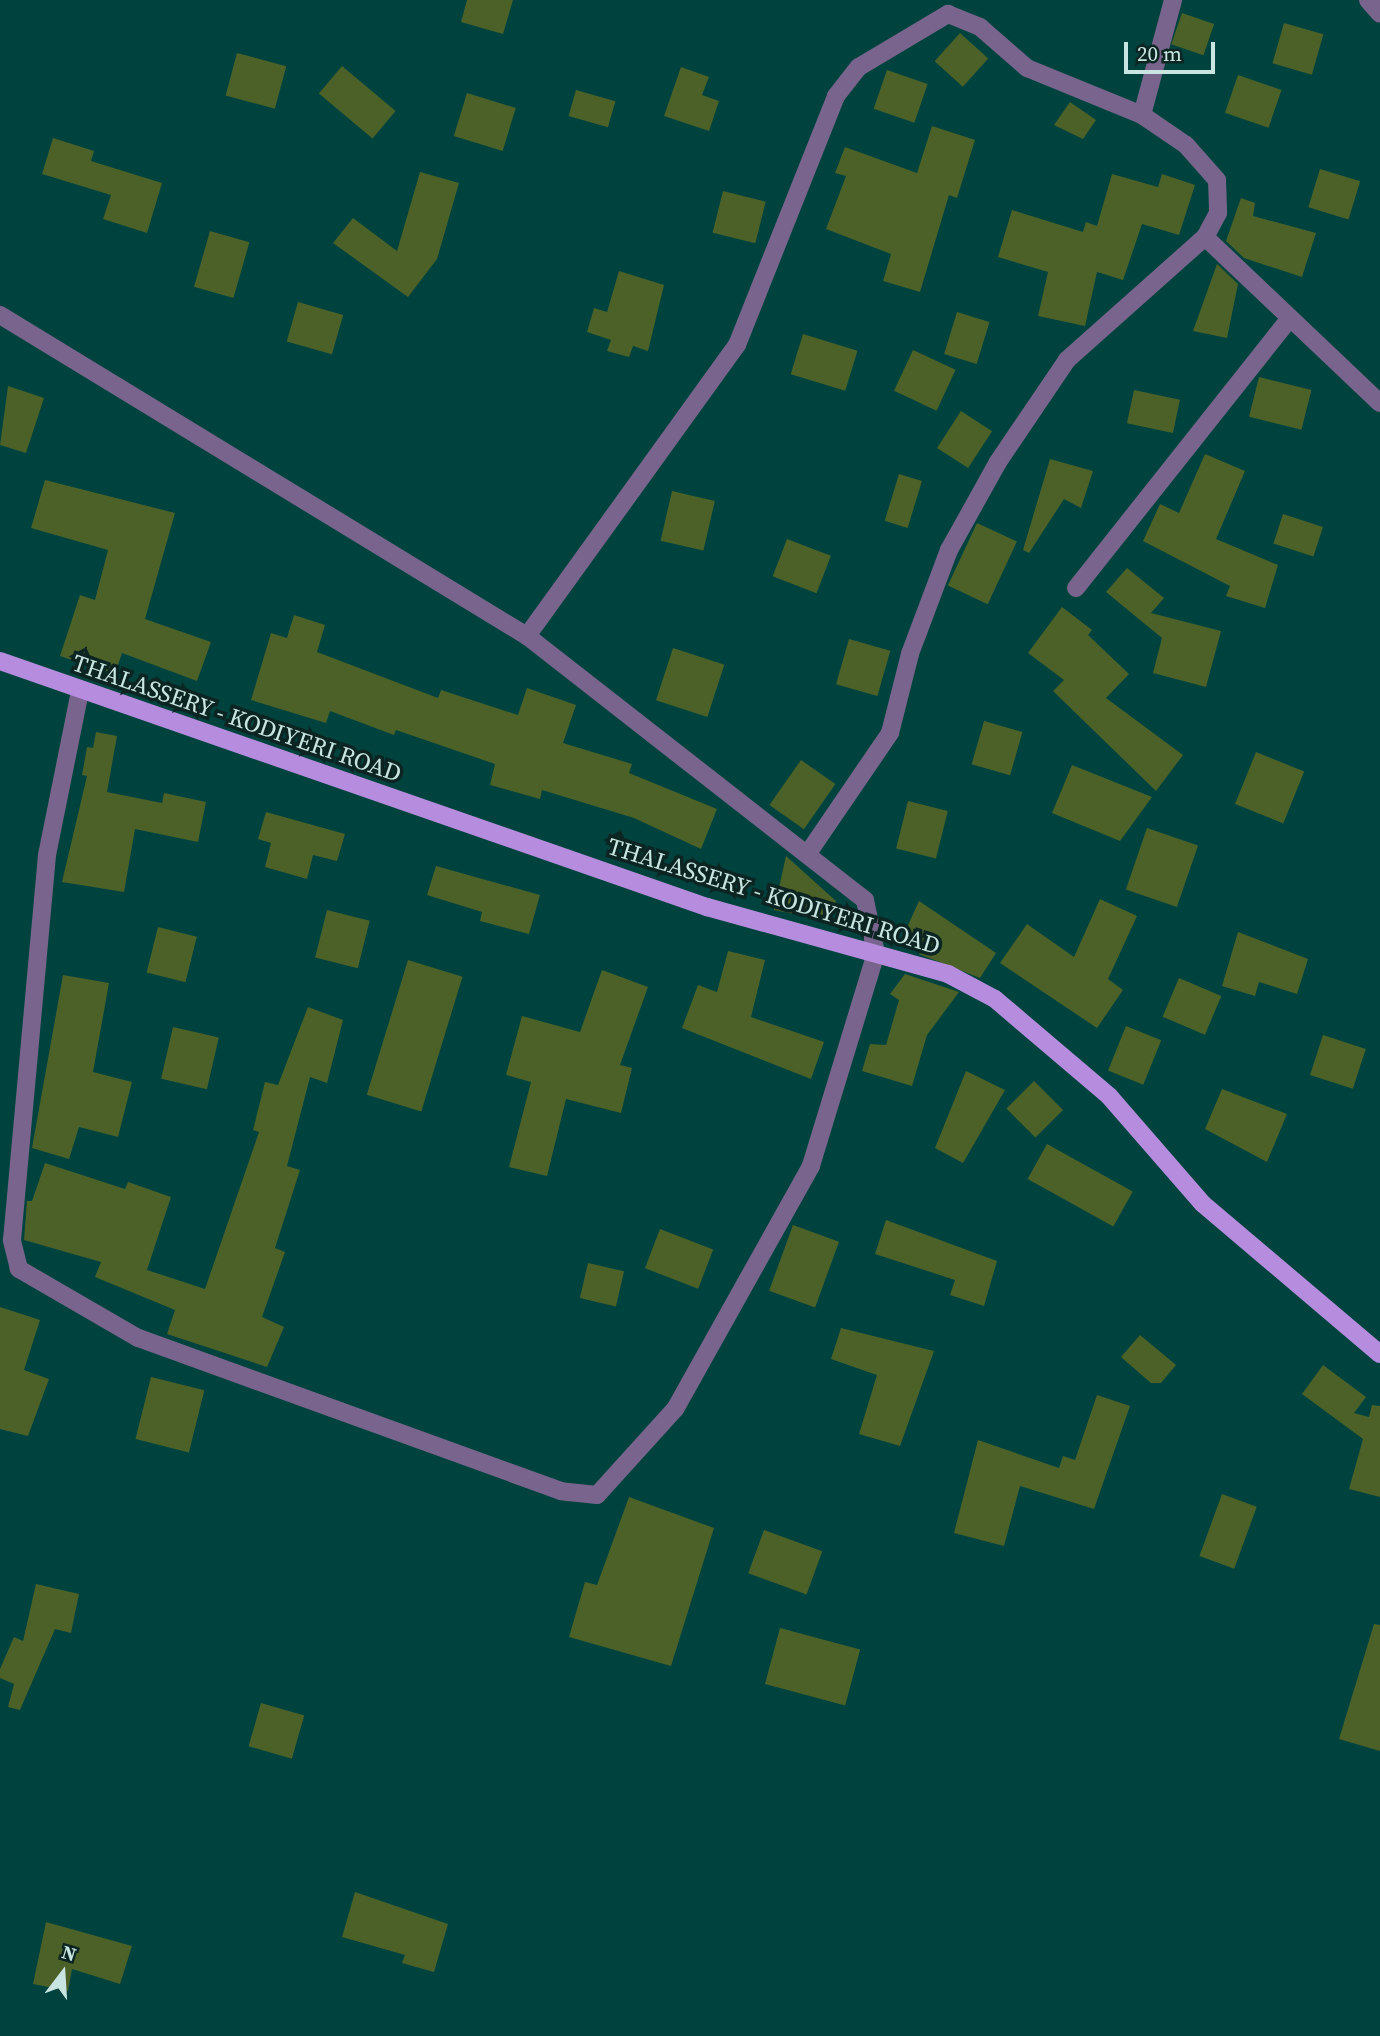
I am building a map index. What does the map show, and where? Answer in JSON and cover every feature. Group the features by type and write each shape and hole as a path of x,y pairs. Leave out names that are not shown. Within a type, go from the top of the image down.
{"main road":[{"name":"THALASSERY - KODIYERI ROAD","path":"0,661 707,907 948,974 995,999 1109,1096 1203,1204 1380,1354"}],"street":[{"path":"1142,116 1173,0"},
{"path":"1368,0 1380,13"},
{"path":"527,636 737,345 836,96 859,67 948,14 980,27 1027,68 1142,116 1186,145 1217,180 1218,213 1205,237 1068,360 998,462 949,550 910,654 890,733 808,853"},
{"path":"1205,237 1287,322 1380,403"},
{"path":"0,315 527,636 865,900 876,953 811,1166 714,1348 635,1460 597,1495 561,1491 138,1338 19,1269 12,1240 47,855 80,691"},
{"path":"1076,588 1287,322"}],"building":[{"path":"467,0 513,0 503,34 461,22"},
{"path":"1182,13 1214,24 1203,55 1171,44"},
{"path":"1284,23 1323,34 1312,75 1272,63"},
{"path":"960,33 988,58 963,87 935,61"},
{"path":"237,53 286,66 275,109 226,96"},
{"path":"342,66 396,111 372,139 319,94"},
{"path":"681,67 709,77 702,95 719,101 709,131 664,116"},
{"path":"887,70 928,84 914,123 874,109"},
{"path":"1238,75 1281,90 1268,128 1225,113"},
{"path":"576,90 615,101 608,127 569,116"},
{"path":"467,93 516,108 503,151 454,136"},
{"path":"1070,102 1096,120 1083,139 1054,125"},
{"path":"932,126 975,140 957,198 949,195 920,292 883,281 891,254 826,229 846,176 835,173 845,147 917,173"},
{"path":"53,138 94,151 91,161 162,183 147,233 103,219 111,195 42,174"},
{"path":"1320,169 1360,181 1348,220 1308,207"},
{"path":"420,172 459,183 437,259 408,297 333,243 353,218 397,251"},
{"path":"1112,174 1158,187 1162,174 1195,185 1179,235 1142,224 1123,280 1097,272 1085,326 1038,316 1048,272 998,257 1012,210 1083,232 1086,222 1097,226"},
{"path":"723,191 766,202 755,243 713,233"},
{"path":"1241,198 1255,203 1253,216 1316,233 1302,277 1244,258 1226,241"},
{"path":"210,231 249,242 233,298 194,287"},
{"path":"1217,264 1238,284 1227,338 1193,331"},
{"path":"619,271 664,285 648,351 633,346 629,357 607,351 611,340 587,332 594,308 607,312"},
{"path":"298,302 343,315 332,354 287,341"},
{"path":"957,312 990,322 977,364 944,354"},
{"path":"803,334 858,351 845,391 791,374"},
{"path":"913,350 956,370 937,411 894,391"},
{"path":"1259,377 1311,390 1301,430 1249,417"},
{"path":"8,386 44,398 26,453 0,445"},
{"path":"1134,390 1180,400 1173,433 1127,423"},
{"path":"961,411 992,431 968,468 937,448"},
{"path":"1205,454 1245,471 1216,539 1278,565 1265,608 1226,596 1230,586 1143,541 1160,504 1179,513"},
{"path":"1050,459 1093,471 1081,508 1064,499 1029,553 1023,550"},
{"path":"899,474 922,481 908,528 885,521"},
{"path":"45,480 175,513 145,619 211,642 197,681 122,653 115,674 60,656 80,595 95,600 108,550 31,528"},
{"path":"672,491 715,501 703,551 661,541"},
{"path":"1283,514 1323,527 1313,556 1273,543"},
{"path":"977,523 1017,542 988,604 948,586"},
{"path":"787,539 831,556 817,593 773,576"},
{"path":"1127,568 1164,598 1151,613 1221,631 1206,687 1153,673 1162,638 1106,592"},
{"path":"1062,607 1092,630 1088,635 1129,674 1106,698 1183,755 1156,791 1053,691 1064,680 1028,653"},
{"path":"294,615 325,625 317,652 438,698 441,690 518,715 527,688 576,705 563,743 632,764 629,773 717,809 701,849 634,818 542,790 540,799 490,785 495,764 396,730 394,735 330,711 326,723 251,700 271,633 287,638"},
{"path":"849,639 890,651 877,696 836,684"},
{"path":"673,648 724,665 707,717 656,700"},
{"path":"984,721 1022,732 1010,775 972,764"},
{"path":"96,732 117,736 107,792 162,803 164,793 206,802 198,842 135,829 124,892 62,882 87,776 82,775 87,747 93,748"},
{"path":"1256,752 1304,771 1283,823 1235,804"},
{"path":"801,760 835,784 804,829 769,805"},
{"path":"1072,765 1152,797 1120,841 1052,813"},
{"path":"908,801 948,811 936,858 896,849"},
{"path":"266,812 345,834 337,861 313,855 307,879 265,867 271,843 258,839"},
{"path":"1147,828 1198,846 1177,907 1126,889"},
{"path":"786,856 836,901 829,921 774,910"},
{"path":"436,866 540,895 529,934 480,921 482,912 427,895"},
{"path":"1100,899 1137,916 1108,979 1123,990 1097,1028 1000,963 1027,924 1074,957"},
{"path":"919,901 996,953 980,978 919,954 925,946 904,934"},
{"path":"327,910 370,921 358,968 315,958"},
{"path":"158,927 197,937 185,982 147,973"},
{"path":"1238,932 1308,959 1297,994 1259,982 1255,996 1222,986"},
{"path":"728,951 765,960 751,1017 824,1042 811,1079 682,1028 698,985 717,992"},
{"path":"408,960 463,977 421,1112 367,1095"},
{"path":"602,970 648,987 620,1065 632,1068 621,1113 566,1099 547,1176 509,1167 531,1082 506,1075 522,1016 580,1032"},
{"path":"905,974 959,992 927,1035 912,1086 862,1071 870,1044 886,1045 899,1000 890,994"},
{"path":"63,975 109,983 93,1072 132,1082 118,1137 79,1127 69,1159 32,1148"},
{"path":"1179,978 1221,996 1205,1035 1163,1017"},
{"path":"308,1007 343,1020 327,1083 310,1077 287,1166 300,1170 275,1248 285,1252 262,1317 284,1327 267,1367 167,1334 175,1310 95,1277 101,1262 24,1240 27,1201 32,1201 45,1163 125,1189 128,1182 171,1197 147,1270 205,1289 259,1132 253,1130 265,1082 278,1085"},
{"path":"1126,1026 1161,1040 1143,1085 1108,1071"},
{"path":"173,1027 219,1038 207,1089 161,1079"},
{"path":"1323,1035 1366,1049 1353,1089 1310,1075"},
{"path":"966,1071 1005,1090 963,1163 935,1148"},
{"path":"1034,1081 1063,1110 1035,1138 1006,1109"},
{"path":"1222,1089 1287,1114 1267,1162 1205,1129"},
{"path":"1047,1144 1133,1192 1113,1226 1028,1179"},
{"path":"886,1220 997,1261 984,1306 950,1295 955,1280 875,1254"},
{"path":"793,1225 839,1242 815,1308 769,1291"},
{"path":"660,1229 713,1249 698,1289 645,1268"},
{"path":"588,1263 624,1271 616,1306 580,1298"},
{"path":"0,1307 40,1320 24,1370 49,1379 28,1436 0,1429"},
{"path":"841,1328 934,1351 900,1446 859,1434 877,1375 831,1359"},
{"path":"1140,1335 1176,1365 1161,1383 1151,1383 1121,1357"},
{"path":"1323,1365 1366,1397 1354,1413 1369,1417 1372,1405 1380,1406 1380,1497 1349,1489 1363,1439 1302,1394"},
{"path":"151,1377 204,1390 189,1452 136,1439"},
{"path":"1097,1395 1130,1406 1094,1509 1020,1486 1004,1546 954,1533 978,1440 1059,1468 1063,1456 1075,1460"},
{"path":"1222,1494 1257,1507 1234,1569 1199,1556"},
{"path":"629,1497 714,1528 671,1666 569,1637 585,1582 597,1585"},
{"path":"764,1530 822,1551 807,1594 748,1573"},
{"path":"36,1584 79,1594 71,1633 55,1629 20,1710 8,1707 14,1684 0,1678 0,1669 14,1637 23,1641"},
{"path":"1374,1624 1380,1625 1380,1751 1339,1739"},
{"path":"780,1628 860,1649 845,1706 765,1684"},
{"path":"261,1703 304,1715 292,1759 249,1746"},
{"path":"355,1892 448,1924 434,1972 402,1963 405,1955 342,1937"},
{"path":"46,1922 132,1946 120,1984 72,1969 68,1991 33,1984"}]}
